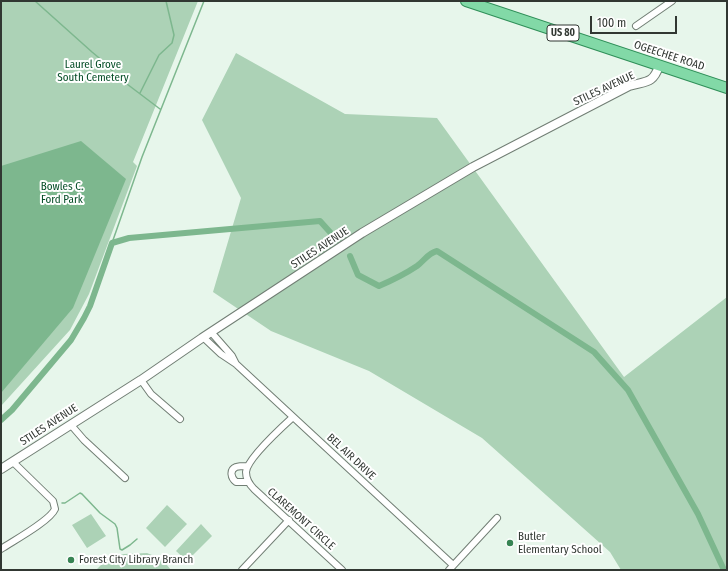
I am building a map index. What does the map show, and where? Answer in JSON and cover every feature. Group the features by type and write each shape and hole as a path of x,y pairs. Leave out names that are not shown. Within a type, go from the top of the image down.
{"main road":[{"name":"OGEECHEE ROAD","path":"466,1 727,88"}],"street":[{"path":"636,26 672,1"},
{"name":"STILES AVENUE","path":"1,469 141,380 203,337 362,233 473,167 629,86 652,80 660,66"},
{"name":"BEL AIR DRIVE","path":"211,332 232,356 236,364"},
{"name":"BEL AIR DRIVE","path":"203,337 219,352 236,364 293,417 451,568"},
{"path":"141,380 151,394 180,419"},
{"name":"CLAREMONT CIRCLE","path":"293,417 258,452 247,466 236,467 232,470 231,475 236,482 248,482 342,570"},
{"path":"71,425 84,440 125,478"},
{"path":"1,550 52,515 55,509 53,501 13,462"},
{"path":"247,466 246,472 248,482"},
{"path":"451,568 497,518"},
{"path":"242,570 288,520"}],"green space":[{"name":"Laurel Grove South Cemetery","path":"1,1 198,1 133,162 137,166 89,294 70,330 1,406"},
{"path":"236,53 345,114 437,118 624,377 727,297 727,570 621,570 610,552 482,438 369,371 271,331 213,292 241,198 202,120"},
{"path":"167,505 187,524 165,547 146,528"},
{"path":"91,514 106,536 87,548 72,525"},
{"path":"201,524 212,536 187,561 176,551"},
{"path":"147,553 162,559 171,570 96,570 107,559 124,554"}],"shaded area":[{"name":"Bowles C. Ford Park","path":"81,141 126,179 73,308 1,393 1,166"}],"waterway":[{"path":"35,1 104,62 119,78 160,109"},
{"path":"140,93 159,55 172,43 174,35 166,1"},
{"path":"112,243 142,157 204,1"},
{"path":"1,420 12,410 71,340 90,306 112,243 129,238 320,221 338,241"},
{"path":"350,256 358,275 379,286 408,272 431,253 437,251 594,352 628,390 698,514 724,570"},
{"path":"62,503 65,503 80,493 100,513 115,524 120,549 122,550 137,539"}],"place":[{"name":"Butler Elementary School","path":"510,543"},
{"name":"Forest City Library Branch","path":"71,560"}]}
